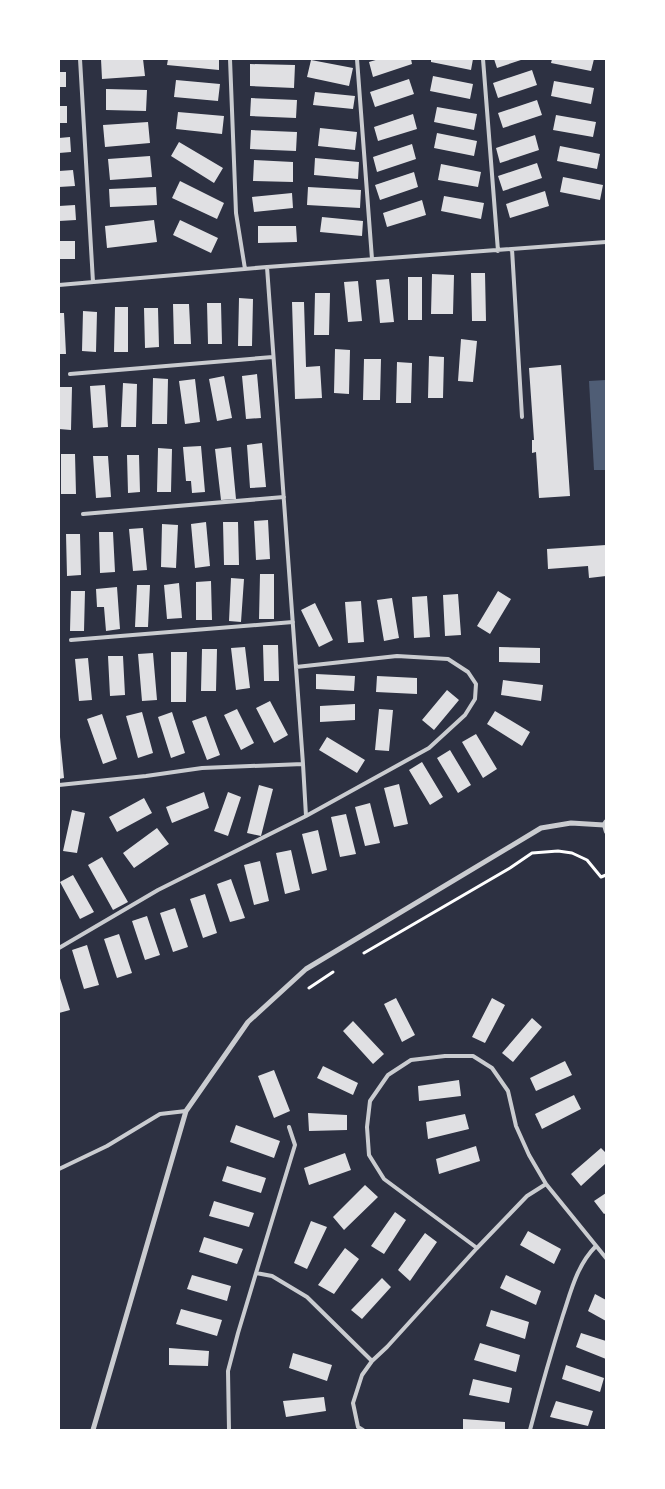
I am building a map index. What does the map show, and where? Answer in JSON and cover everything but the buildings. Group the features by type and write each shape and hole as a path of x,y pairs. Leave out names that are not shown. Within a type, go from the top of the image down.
{"street":[{"path":"94,1430 186,1111 248,1022 306,969 540,828 570,823 605,823"}],"lane":[{"path":"80,59 93,282"},
{"path":"230,59 236,213 245,269"},
{"path":"357,59 372,259"},
{"path":"483,59 498,251"},
{"path":"59,285 267,267 606,242"},
{"path":"512,249 522,417"},
{"path":"267,267 306,816"},
{"path":"70,374 274,357"},
{"path":"83,514 284,497"},
{"path":"71,640 293,622"},
{"path":"59,948 158,890 306,816 429,748 465,715 475,698 476,684 468,672 448,659 397,656 296,667"},
{"path":"59,785 202,768 303,764"},
{"path":"605,823 606,832"},
{"path":"477,1248 384,1178 369,1155 368,1127 370,1101 388,1075 411,1060 445,1056 473,1056 492,1068 508,1091 516,1126 529,1155 546,1184 606,1258"},
{"path":"59,1169 107,1146 160,1114 186,1111"},
{"path":"229,1430 228,1371 295,1145 289,1127"},
{"path":"363,1430 358,1427 353,1403 362,1375 372,1361 528,1196 546,1184"},
{"path":"530,1430 575,1279 586,1256 596,1246"},
{"path":"256,1273 272,1276 307,1297 372,1361"}],"path":[{"path":"359,956 461,898 532,853 558,851 572,853 587,860 601,877 606,875"},
{"path":"304,992 334,971"}],"water":[{"path":"606,380 606,470 594,470 589,381"}]}
